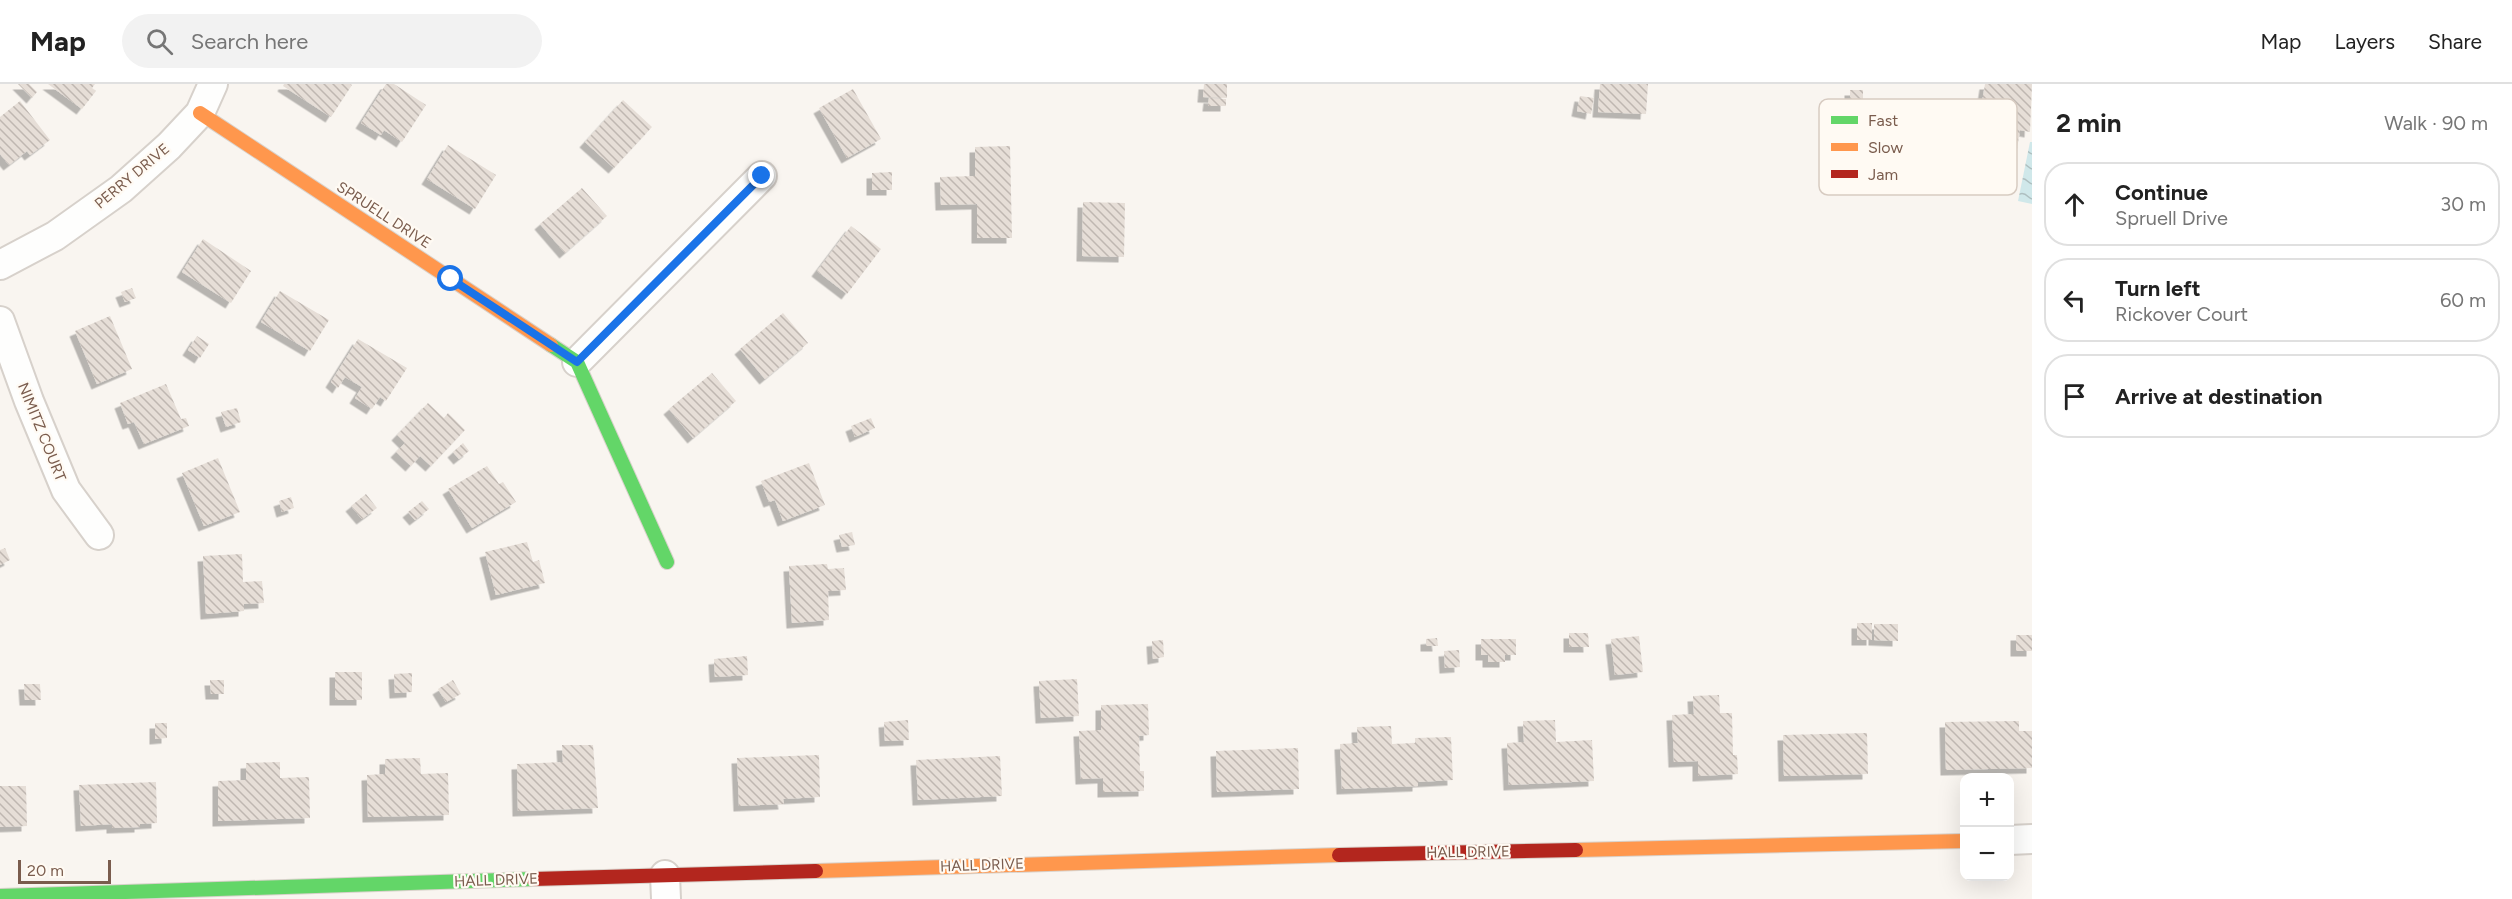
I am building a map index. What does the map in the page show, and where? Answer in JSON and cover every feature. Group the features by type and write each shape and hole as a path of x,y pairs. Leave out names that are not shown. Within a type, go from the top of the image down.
{"street":[{"name":"PERRY DRIVE","path":"0,265 55,236 121,189 170,146 200,113 213,84"},
{"name":"SPRUELL DRIVE","path":"200,113 577,362"},
{"path":"667,562 577,362 762,176"},
{"name":"NIMITZ COURT","path":"0,321 28,401 66,490 99,535"},
{"path":"2014,840 2032,839"},
{"name":"HALL DRIVE","path":"0,896 666,887 1245,857 1960,841"}],"water":[{"path":"2030,142 2032,142 2032,204 2018,201"}],"building":[{"path":"18,84 29,84 37,92 32,98"},
{"path":"48,84 95,84 92,88 96,91 82,109"},
{"path":"284,84 352,85 331,117 283,86"},
{"path":"386,84 394,84 426,105 402,142 384,130 381,135 361,123"},
{"path":"1204,84 1227,84 1227,98 1203,97"},
{"path":"1600,84 1648,84 1646,114 1598,112"},
{"path":"1985,84 2032,84 2030,132 2020,130 2017,149 2017,99 1983,99"},
{"path":"853,89 881,139 847,158 819,108"},
{"path":"1850,90 1863,90 1863,99 1850,99"},
{"path":"1580,96 1594,98 1591,114 1577,111"},
{"path":"1209,98 1226,99 1226,106 1208,106"},
{"path":"623,100 652,127 614,168 585,142"},
{"path":"20,101 50,140 30,155 27,151 9,165 0,154 0,117"},
{"path":"448,145 496,175 475,209 427,179"},
{"path":"1010,146 1012,238 977,238 977,204 941,205 940,177 975,176 975,147"},
{"path":"892,172 892,190 872,190 872,173"},
{"path":"582,188 607,216 565,253 540,224"},
{"path":"1083,202 1125,203 1124,257 1082,256"},
{"path":"851,226 881,249 847,294 817,271"},
{"path":"203,239 251,271 231,303 182,272"},
{"path":"132,288 136,298 125,302 121,292"},
{"path":"280,291 329,320 310,351 261,322"},
{"path":"783,313 808,343 765,379 740,349"},
{"path":"110,316 132,369 97,384 75,331"},
{"path":"197,336 209,344 200,358 188,350"},
{"path":"358,339 407,368 386,401 380,397 372,409 355,398 362,387 345,377 338,388 331,382"},
{"path":"712,373 736,401 693,438 669,409"},
{"path":"166,384 181,419 186,418 189,426 144,444 134,422 128,424 120,403"},
{"path":"428,403 444,418 448,413 465,430 431,466 420,456 411,466 396,452 405,443 397,435"},
{"path":"237,408 241,422 226,427 221,412"},
{"path":"871,418 875,428 855,437 851,426"},
{"path":"463,443 469,451 459,459 453,452"},
{"path":"218,458 240,512 204,526 182,473"},
{"path":"809,463 825,505 783,521 775,500 769,502 761,481"},
{"path":"487,466 499,484 503,482 516,502 472,528 448,489"},
{"path":"366,494 377,508 362,519 351,506"},
{"path":"291,497 294,508 282,512 279,501"},
{"path":"422,501 429,509 415,520 408,512"},
{"path":"852,532 855,545 842,547 839,535"},
{"path":"527,542 533,562 539,560 545,583 496,595 485,552"},
{"path":"5,548 10,560 0,565 0,550"},
{"path":"242,554 243,582 262,581 264,603 244,604 244,611 206,614 203,556"},
{"path":"827,564 828,569 844,568 846,590 828,591 829,620 792,623 789,566"},
{"path":"1857,623 1872,623 1872,640 1857,640"},
{"path":"1874,624 1898,624 1898,641 1874,640"},
{"path":"1569,633 1588,633 1589,647 1569,647"},
{"path":"2016,635 2032,635 2032,651 2016,651"},
{"path":"1639,636 1643,672 1615,675 1611,639"},
{"path":"1437,638 1438,646 1426,646 1426,639"},
{"path":"1481,639 1516,639 1516,655 1505,655 1505,662 1488,662 1488,655 1481,655"},
{"path":"1163,640 1164,657 1153,659 1152,641"},
{"path":"1459,650 1460,667 1445,668 1444,651"},
{"path":"747,656 748,675 715,677 714,659"},
{"path":"335,672 362,672 362,700 335,700"},
{"path":"412,673 412,692 395,693 394,674"},
{"path":"1077,679 1079,716 1041,718 1039,681"},
{"path":"210,680 224,680 224,694 211,694"},
{"path":"453,680 461,694 446,702 438,689"},
{"path":"24,684 40,684 41,700 25,700"},
{"path":"1719,695 1720,713 1732,713 1733,755 1737,755 1738,774 1698,776 1698,761 1674,762 1672,715 1694,714 1693,696"},
{"path":"1148,704 1149,735 1139,736 1140,771 1144,771 1144,791 1103,792 1103,778 1081,779 1079,731 1101,730 1101,705"},
{"path":"908,720 909,740 885,741 884,722"},
{"path":"1555,720 1556,742 1592,740 1594,781 1509,785 1507,743 1524,742 1523,721"},
{"path":"2019,721 2019,731 2032,731 2032,768 1946,770 1945,722"},
{"path":"155,723 167,723 167,738 155,739"},
{"path":"1391,726 1392,744 1415,743 1415,738 1451,737 1453,780 1418,782 1418,786 1342,789 1340,744 1358,743 1357,727"},
{"path":"1867,733 1868,774 1784,776 1783,735"},
{"path":"562,745 593,745 598,808 518,811 517,764 563,762"},
{"path":"1298,748 1299,789 1217,792 1216,751"},
{"path":"819,755 820,797 783,799 784,804 739,806 737,758"},
{"path":"1000,756 1002,796 918,800 916,760"},
{"path":"420,758 421,774 448,773 449,815 368,817 367,775 385,774 385,759"},
{"path":"280,762 280,778 309,777 310,818 218,821 218,781 246,780 246,763"},
{"path":"156,782 157,823 140,824 140,827 112,828 112,824 81,826 79,785"},
{"path":"0,786 26,786 27,826 0,827"}],"traffic: fast":[{"path":"551,345 577,362 667,562"},
{"path":"0,896 533,879"}],"traffic: slow":[{"path":"200,113 551,345"},
{"path":"1576,850 1960,841"},
{"path":"816,871 1339,855"}],"traffic: jam":[{"path":"1339,855 1576,850"},
{"path":"533,879 816,871"}],"route":[{"path":"451,279 577,362 762,176"}]}
